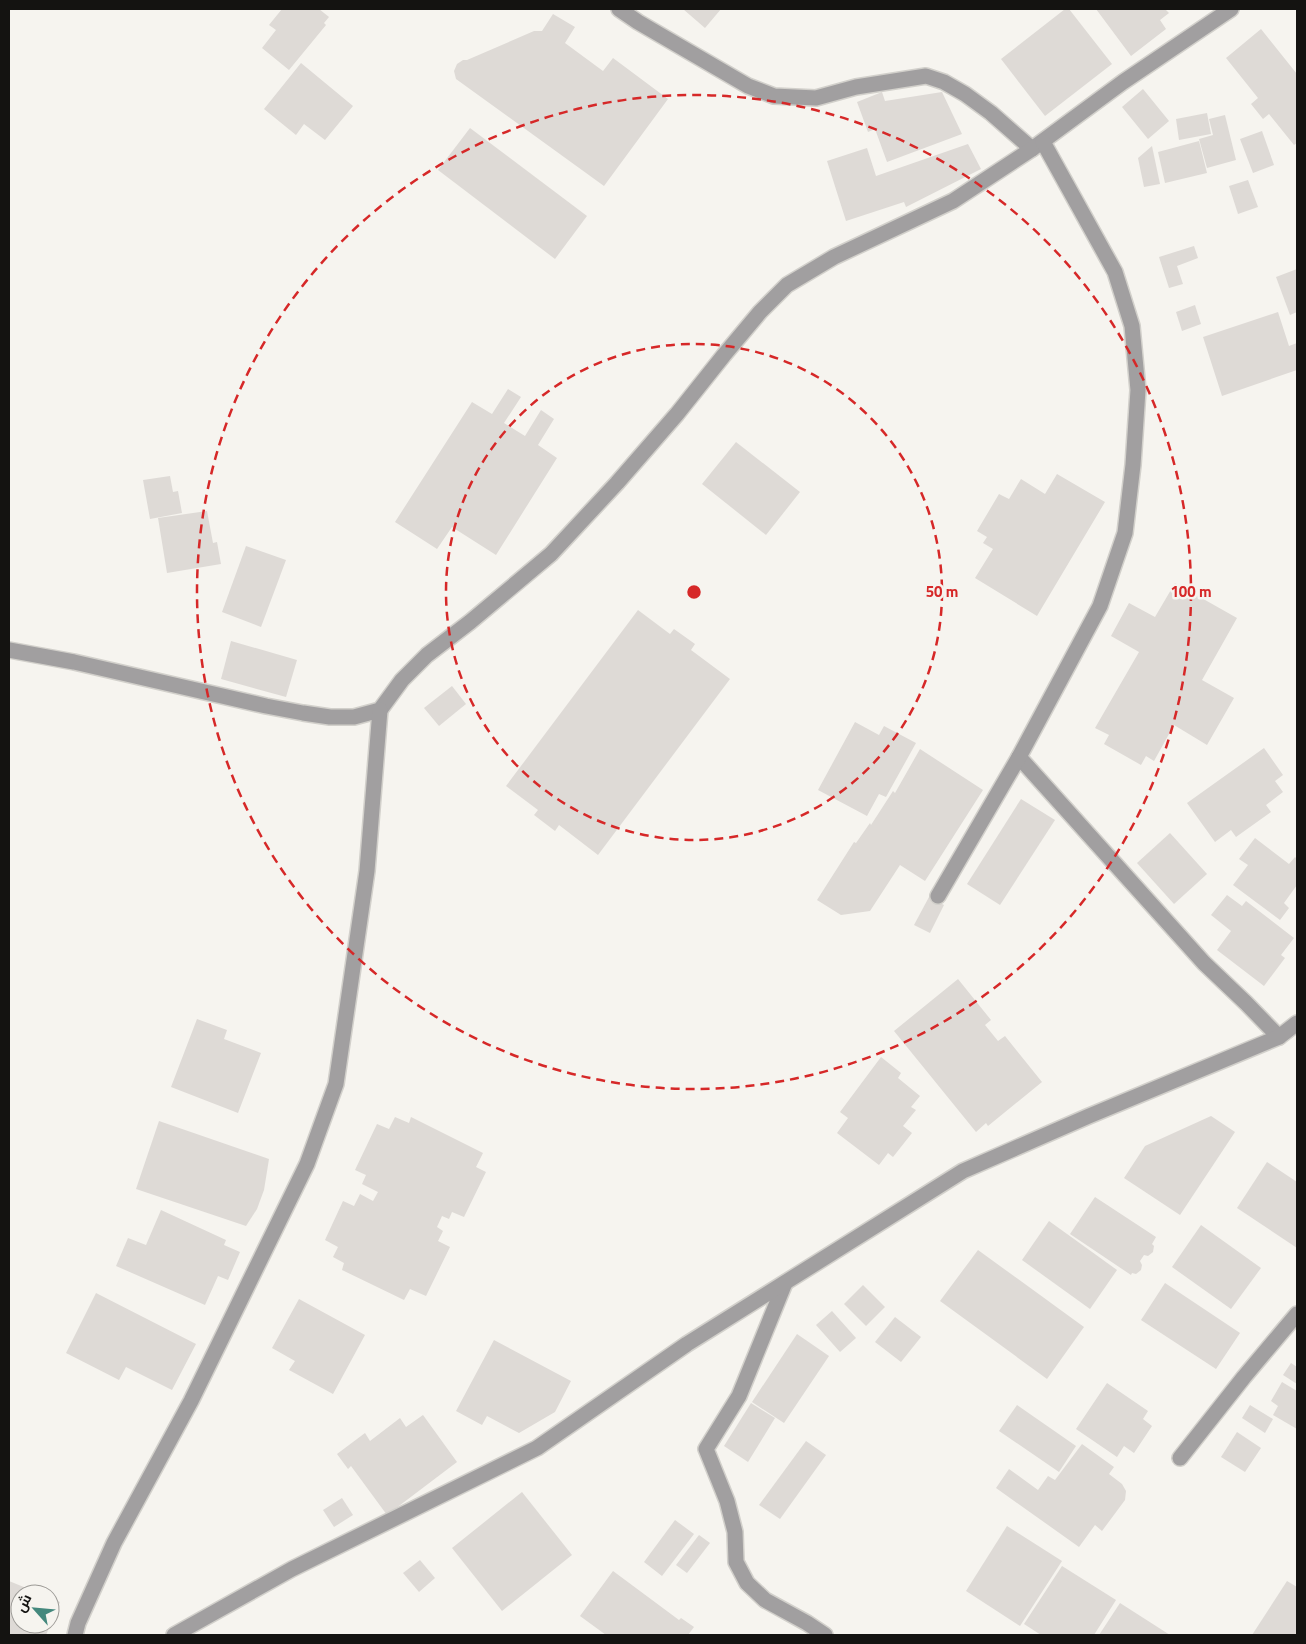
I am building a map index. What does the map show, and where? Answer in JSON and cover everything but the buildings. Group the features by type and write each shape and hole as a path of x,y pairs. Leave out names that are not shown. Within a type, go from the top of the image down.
{"street":[{"path":"619,9 748,86 774,96 816,98 856,87 926,76 944,82 965,94 1037,145 1114,272 1132,326 1138,390 1133,465 1125,533 1100,606 1019,757 938,896"},
{"path":"75,1635 78,1623 114,1543 191,1401 306,1164 336,1084 367,871 380,710 402,680 427,655 470,622 551,554 617,483 760,312 787,285 834,257 953,201 1037,145 1220,12"},
{"path":"9,650 74,662 249,703 303,713 330,717 354,717 380,710"},
{"path":"1019,757 1204,963 1246,1002 1279,1037"},
{"path":"174,1635 292,1569 537,1448 687,1344 964,1171 1089,1116 1279,1037 1297,1023"},
{"path":"785,1284 739,1396 706,1449 727,1501 736,1532 736,1562 747,1583 765,1600 825,1635"},
{"path":"1180,1458 1297,1314"}]}
